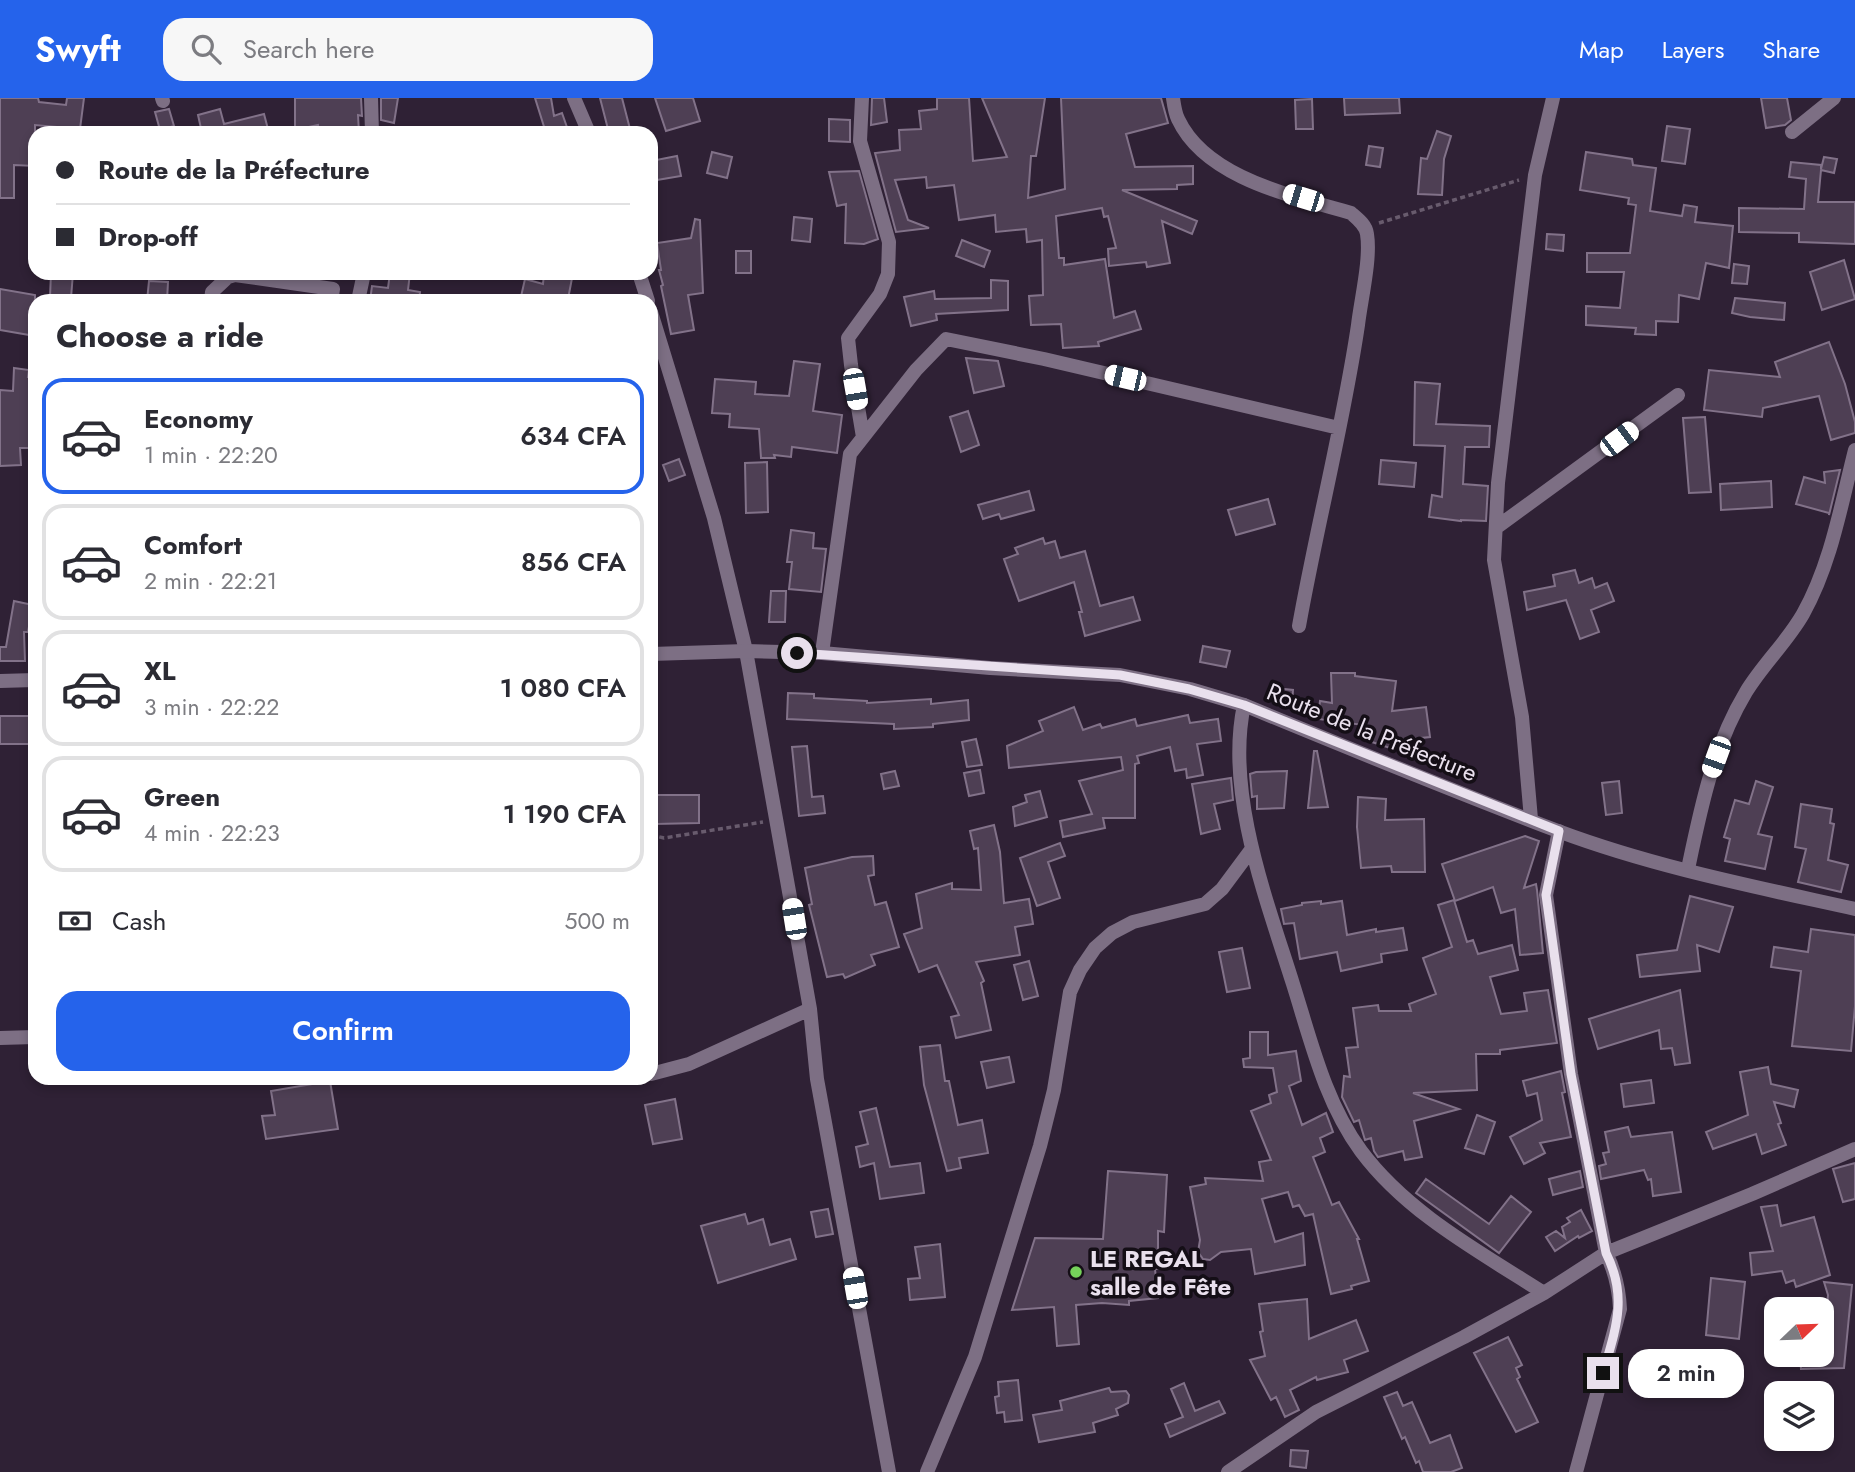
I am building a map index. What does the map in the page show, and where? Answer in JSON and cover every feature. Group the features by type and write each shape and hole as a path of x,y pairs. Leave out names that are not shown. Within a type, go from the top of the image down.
{"street":[{"path":"371,98 372,126"},
{"path":"574,98 586,126"},
{"path":"862,98 860,141 889,242 888,274 880,295 848,338 863,437"},
{"path":"1173,98 1178,120 1202,153 1255,184 1351,214 1361,221 1367,233 1365,273 1348,389 1316,531 1299,626"},
{"path":"1531,819 1522,717 1494,560 1498,483 1510,369 1535,175 1553,98"},
{"path":"1792,132 1834,98"},
{"path":"212,294 225,280"},
{"path":"270,280 332,289 332,294"},
{"path":"658,335 714,518 746,651 810,1009 817,1079 888,1472"},
{"path":"822,653 850,454 916,370 946,339 1044,359 1339,428"},
{"path":"1497,527 1678,395"},
{"path":"1688,869 1706,783 1725,731 1747,690 1803,614 1827,559 1855,450"},
{"name":"Route de la Préfecture","path":"658,654 746,651 822,653 990,668 1120,675 1189,689 1244,705 1408,773 1559,831 1688,869 1855,909"},
{"path":"0,681 28,680"},
{"path":"1244,705 1238,746 1251,850 1330,1096 1361,1150 1400,1195 1479,1252 1544,1293"},
{"path":"1559,831 1546,895 1571,1074 1606,1253 1613,1266 1619,1289 1620,1310 1576,1472"},
{"path":"927,1472 975,1357 1037,1158 1054,1090 1070,992 1080,970 1095,948 1112,933 1133,922 1205,904 1222,889 1251,850"},
{"path":"658,1072 689,1064 810,1009"},
{"path":"0,1038 28,1037"},
{"path":"1228,1472 1315,1412 1464,1337 1544,1293 1606,1253 1855,1149"}],"path":[{"path":"1364,228 1535,175"},
{"path":"658,837 664,838 778,820"}],"building":[{"path":"0,98 38,98 39,102 66,105 67,98 84,98 80,126 28,126 28,166 14,165 14,198 0,198"},
{"path":"295,98 361,98 362,116 358,115 359,126 295,126"},
{"path":"381,98 398,98 394,123 381,120"},
{"path":"535,98 551,98 554,116 562,113 567,126 544,126"},
{"path":"600,98 622,98 629,126 607,126"},
{"path":"655,98 693,98 700,121 666,131"},
{"path":"872,98 884,98 887,122 871,125"},
{"path":"937,98 969,98 973,161 1007,157 982,98 1045,98 1036,156 1031,156 1028,198 1065,189 1061,98 1161,98 1168,123 1126,134 1135,167 1193,166 1193,184 1177,185 1177,189 1122,190 1197,221 1192,234 1162,221 1170,263 1147,267 1146,262 1109,266 1108,249 1116,248 1108,216 1104,217 1102,208 1056,216 1059,258 1064,258 1064,265 1105,259 1114,318 1135,311 1141,329 1098,342 1099,346 1063,348 1061,324 1031,325 1029,296 1043,295 1042,240 1027,242 1026,229 996,232 995,215 959,220 954,185 927,188 926,177 895,180 908,220 929,228 896,232 875,153 900,150 899,130 921,129 919,111 937,109"},
{"path":"1344,98 1399,98 1400,113 1345,115"},
{"path":"1761,98 1787,98 1791,120 1785,125 1766,128"},
{"path":"1312,99 1313,129 1296,129 1295,100"},
{"path":"169,109 174,126 159,126 155,112"},
{"path":"220,109 224,124 264,114 267,126 200,126 198,115"},
{"path":"829,119 850,120 850,142 829,141"},
{"path":"1667,126 1690,129 1685,164 1662,161"},
{"path":"1437,131 1451,136 1444,159 1442,195 1418,194 1421,158 1427,159"},
{"path":"1369,146 1383,148 1380,167 1366,165"},
{"path":"712,152 732,157 727,178 707,173"},
{"path":"1586,152 1632,159 1633,165 1656,168 1650,211 1682,216 1684,205 1697,207 1695,222 1733,226 1729,268 1706,263 1699,299 1679,295 1678,322 1656,321 1656,335 1635,334 1636,328 1586,325 1586,306 1620,308 1624,272 1587,272 1587,253 1630,253 1636,205 1628,204 1629,198 1580,190"},
{"path":"677,156 681,176 658,180 658,160"},
{"path":"1824,157 1837,159 1834,173 1821,170 1818,202 1855,202 1855,244 1799,242 1799,233 1739,232 1739,208 1804,209 1806,179 1789,177 1791,162 1821,165 1821,169"},
{"path":"859,171 878,239 864,244 845,243 846,204 837,206 829,172"},
{"path":"794,217 812,219 810,242 792,240"},
{"path":"695,219 700,220 703,293 688,295 694,330 671,334 661,286 658,243 691,238"},
{"path":"1547,234 1564,235 1563,251 1546,249"},
{"path":"962,240 990,251 984,267 956,256"},
{"path":"736,251 751,251 751,273 736,273"},
{"path":"1844,260 1855,299 1822,310 1810,272"},
{"path":"1734,264 1749,266 1747,284 1732,283"},
{"path":"51,280 72,280 71,294 50,294"},
{"path":"389,280 409,280 408,290 420,294 371,294 372,286 388,288"},
{"path":"525,280 543,284 543,280 572,280 569,294 522,294"},
{"path":"991,280 1008,281 1008,310 936,314 937,320 911,326 904,297 934,291 935,299 991,298"},
{"path":"149,281 168,282 167,294 148,294"},
{"path":"0,289 29,294 28,335 0,330"},
{"path":"1735,298 1785,303 1784,320 1732,313"},
{"path":"1829,342 1845,384 1855,422 1855,433 1831,440 1819,396 1763,408 1762,417 1704,410 1709,370 1780,377 1775,362"},
{"path":"966,358 998,361 1004,386 974,393"},
{"path":"794,361 820,364 813,411 842,415 837,453 792,447 791,457 774,455 775,458 761,458 759,429 729,427 730,414 712,413 715,379 756,382 755,394 789,396"},
{"path":"14,368 28,370 28,448 20,448 21,465 0,466 0,390 13,391"},
{"path":"1415,382 1440,384 1436,424 1490,426 1489,447 1465,447 1463,484 1488,486 1486,521 1429,517 1432,495 1442,497 1445,446 1414,445"},
{"path":"968,411 979,445 961,452 950,417"},
{"path":"1705,417 1711,492 1689,493 1683,418"},
{"path":"679,459 685,475 669,481 663,465"},
{"path":"1381,460 1416,463 1414,487 1379,484"},
{"path":"767,462 768,512 746,513 745,463"},
{"path":"1840,470 1829,515 1796,504 1804,477 1825,483 1824,472"},
{"path":"1771,481 1772,507 1721,510 1720,484"},
{"path":"1029,491 1034,510 1001,519 999,514 983,519 978,505"},
{"path":"1268,499 1275,524 1236,535 1228,510"},
{"path":"791,530 814,533 813,548 826,549 821,592 789,589 792,562 787,562"},
{"path":"1043,538 1045,544 1055,541 1060,558 1085,551 1100,606 1133,597 1140,620 1085,636 1074,582 1019,601 1004,559 1018,554 1015,548"},
{"path":"1575,570 1579,583 1592,578 1595,588 1607,583 1614,601 1591,610 1599,632 1580,639 1566,600 1527,610 1524,592 1555,586 1553,575"},
{"path":"771,591 786,591 785,622 769,622"},
{"path":"14,601 28,604 28,632 24,632 25,661 0,661 0,647 6,647"},
{"path":"1203,646 1230,651 1226,667 1200,662"},
{"path":"1331,673 1355,673 1355,676 1396,681 1392,711 1426,707 1430,737 1392,741 1390,748 1366,740 1371,726 1318,719 1320,701 1332,703"},
{"path":"1275,688 1293,690 1292,704 1274,702"},
{"path":"788,693 814,694 814,698 867,703 931,699 931,704 968,700 969,720 933,724 933,727 894,729 894,724 787,719"},
{"path":"1074,707 1083,730 1100,724 1102,728 1135,719 1137,726 1188,715 1190,723 1218,719 1221,741 1197,744 1203,775 1187,778 1186,769 1175,771 1170,747 1137,756 1139,763 1135,764 1135,818 1103,818 1105,828 1063,837 1060,821 1092,814 1079,781 1123,770 1121,757 1009,768 1007,746 1043,731 1039,721"},
{"path":"0,716 28,716 28,744 0,744"},
{"path":"976,739 982,765 967,767 962,742"},
{"path":"807,746 812,797 823,796 825,813 799,816 792,747"},
{"path":"1314,751 1317,751 1328,807 1308,808"},
{"path":"980,770 984,793 969,796 964,773"},
{"path":"895,771 899,786 884,789 881,774"},
{"path":"1287,771 1284,808 1257,809 1257,796 1252,797 1250,774"},
{"path":"1231,778 1233,800 1214,804 1220,829 1201,834 1192,784"},
{"path":"1619,781 1622,813 1606,815 1602,783"},
{"path":"1756,781 1773,787 1758,834 1772,837 1765,869 1725,861 1730,839 1724,837 1735,800 1749,804"},
{"path":"1040,791 1047,817 1015,826 1013,807 1027,802 1025,795"},
{"path":"658,795 699,795 699,823 658,824"},
{"path":"1358,797 1386,799 1385,820 1424,819 1425,872 1392,872 1391,866 1361,868 1357,827"},
{"path":"1801,804 1832,809 1830,823 1834,824 1828,860 1848,865 1841,892 1798,882 1806,849 1795,847"},
{"path":"994,825 1000,852 1004,903 1029,899 1033,924 1015,927 1020,955 976,962 984,981 981,983 991,1030 956,1038 951,1017 959,1015 937,965 919,972 904,934 922,928 916,894 952,883 952,889 981,890 978,848 974,849 970,831"},
{"path":"1525,836 1539,841 1524,888 1536,884 1543,953 1520,955 1515,909 1501,913 1493,887 1455,901 1442,864"},
{"path":"1060,843 1065,856 1048,862 1060,898 1037,906 1020,858"},
{"path":"873,856 874,875 868,876 875,905 886,902 899,947 871,955 875,965 845,978 843,974 827,977 809,905 812,904 805,868 852,857"},
{"path":"1690,896 1733,907 1719,952 1697,945 1700,971 1640,977 1637,955 1677,950"},
{"path":"1454,900 1467,942 1473,940 1478,954 1512,945 1518,970 1490,977 1501,1014 1527,1011 1524,993 1548,990 1557,1043 1500,1050 1500,1054 1476,1054 1477,1090 1413,1093 1459,1109 1414,1121 1422,1157 1405,1160 1403,1151 1378,1157 1371,1138 1365,1140 1359,1120 1354,1122 1342,1097 1344,1076 1350,1077 1346,1048 1358,1047 1353,1008 1378,1005 1379,1011 1411,1011 1409,1004 1436,994 1423,958 1452,947 1438,905"},
{"path":"1321,901 1321,904 1342,901 1347,935 1376,929 1376,932 1403,928 1407,950 1381,954 1382,962 1341,971 1337,952 1300,959 1294,923 1284,924 1281,909"},
{"path":"1811,929 1855,935 1855,1006 1851,1051 1792,1046 1801,971 1771,967 1774,947 1808,952"},
{"path":"1242,948 1250,988 1227,992 1219,952"},
{"path":"1029,961 1038,996 1023,1000 1014,965"},
{"path":"1680,990 1690,1063 1675,1065 1672,1048 1661,1049 1659,1030 1598,1049 1589,1019"},
{"path":"1250,1032 1268,1032 1268,1055 1296,1051 1301,1081 1289,1086 1302,1125 1326,1113 1333,1132 1320,1138 1325,1152 1313,1157 1332,1205 1339,1202 1359,1239 1369,1281 1351,1286 1352,1289 1331,1294 1313,1214 1305,1216 1299,1205 1293,1207 1288,1192 1262,1199 1275,1242 1303,1233 1305,1265 1255,1274 1251,1249 1221,1252 1210,1260 1203,1259 1198,1252 1200,1240 1190,1187 1206,1184 1205,1178 1263,1181 1259,1162 1271,1160 1251,1111 1271,1103 1269,1095 1277,1092 1273,1068 1244,1067 1243,1059 1250,1058"},
{"path":"940,1045 945,1081 949,1081 958,1125 982,1120 988,1153 959,1158 961,1168 947,1171 924,1085 920,1047"},
{"path":"1009,1057 1014,1082 987,1088 981,1062"},
{"path":"1768,1067 1771,1084 1798,1090 1794,1107 1774,1102 1786,1145 1762,1154 1756,1134 1713,1149 1706,1132 1748,1115 1740,1072"},
{"path":"1561,1071 1565,1092 1562,1093 1571,1137 1540,1143 1545,1153 1524,1164 1510,1137 1542,1120 1537,1093 1527,1096 1523,1081"},
{"path":"1651,1080 1654,1103 1624,1107 1621,1084"},
{"path":"306,1085 331,1085 338,1129 266,1139 262,1116 275,1115 271,1091"},
{"path":"675,1099 682,1139 653,1144 645,1105"},
{"path":"876,1108 890,1167 920,1163 924,1193 880,1199 874,1163 860,1167 856,1147 868,1144 860,1112"},
{"path":"1477,1115 1495,1122 1484,1154 1465,1148"},
{"path":"1628,1127 1631,1137 1672,1132 1681,1192 1653,1196 1651,1179 1648,1180 1644,1170 1601,1179 1599,1166 1606,1164 1603,1153 1609,1152 1605,1132"},
{"path":"1855,1163 1855,1199 1843,1202 1833,1169"},
{"path":"1108,1171 1167,1175 1164,1232 1158,1231 1158,1269 1155,1269 1158,1298 1129,1301 1129,1305 1076,1305 1079,1344 1057,1346 1054,1307 1012,1310 1035,1238 1103,1239"},
{"path":"1580,1171 1583,1187 1553,1195 1549,1179"},
{"path":"1426,1179 1489,1224 1511,1196 1531,1212 1499,1253 1416,1193"},
{"path":"1777,1205 1781,1226 1814,1217 1830,1275 1796,1287 1794,1280 1786,1283 1782,1271 1752,1275 1750,1253 1773,1251 1761,1207"},
{"path":"828,1209 833,1234 816,1237 811,1212"},
{"path":"1581,1210 1592,1231 1579,1238 1578,1236 1555,1251 1546,1237 1556,1231 1565,1238 1562,1227 1570,1222 1567,1218"},
{"path":"745,1214 748,1224 763,1219 770,1245 790,1239 796,1259 718,1283 701,1226"},
{"path":"940,1244 945,1297 910,1300 908,1279 920,1278 915,1247"},
{"path":"1711,1278 1745,1282 1739,1339 1706,1335"},
{"path":"1824,1282 1852,1285 1844,1368 1801,1369 1834,1367 1834,1297 1828,1295"},
{"path":"1307,1299 1309,1339 1356,1320 1368,1351 1344,1360 1348,1372 1317,1380 1316,1377 1290,1390 1299,1410 1285,1417 1276,1397 1271,1400 1250,1360 1265,1356 1260,1332 1263,1331 1259,1304"},
{"path":"1508,1337 1522,1365 1516,1368 1520,1377 1517,1379 1538,1422 1516,1432 1474,1353"},
{"path":"1018,1380 1022,1420 1005,1422 1004,1412 997,1413 995,1397 999,1396 998,1382"},
{"path":"1184,1383 1195,1411 1219,1401 1225,1413 1170,1437 1165,1424 1183,1417 1171,1389"},
{"path":"1109,1388 1111,1392 1126,1391 1129,1395 1128,1403 1116,1409 1118,1415 1093,1423 1095,1432 1039,1442 1033,1415 1062,1410 1060,1401"},
{"path":"1397,1392 1403,1406 1412,1402 1430,1443 1450,1435 1462,1468 1451,1472 1423,1472 1419,1461 1416,1463 1405,1437 1402,1439 1384,1397"},
{"path":"1291,1450 1308,1451 1306,1468 1290,1466"}],"place":[{"name":"LE REGAL salle de Fête","path":"1076,1272"}],"route":[{"path":"797,653 1120,675 1189,689 1244,705 1408,773 1559,831 1546,895 1558,987 1571,1074 1606,1253 1613,1266 1619,1289 1620,1310 1603,1373"}]}
